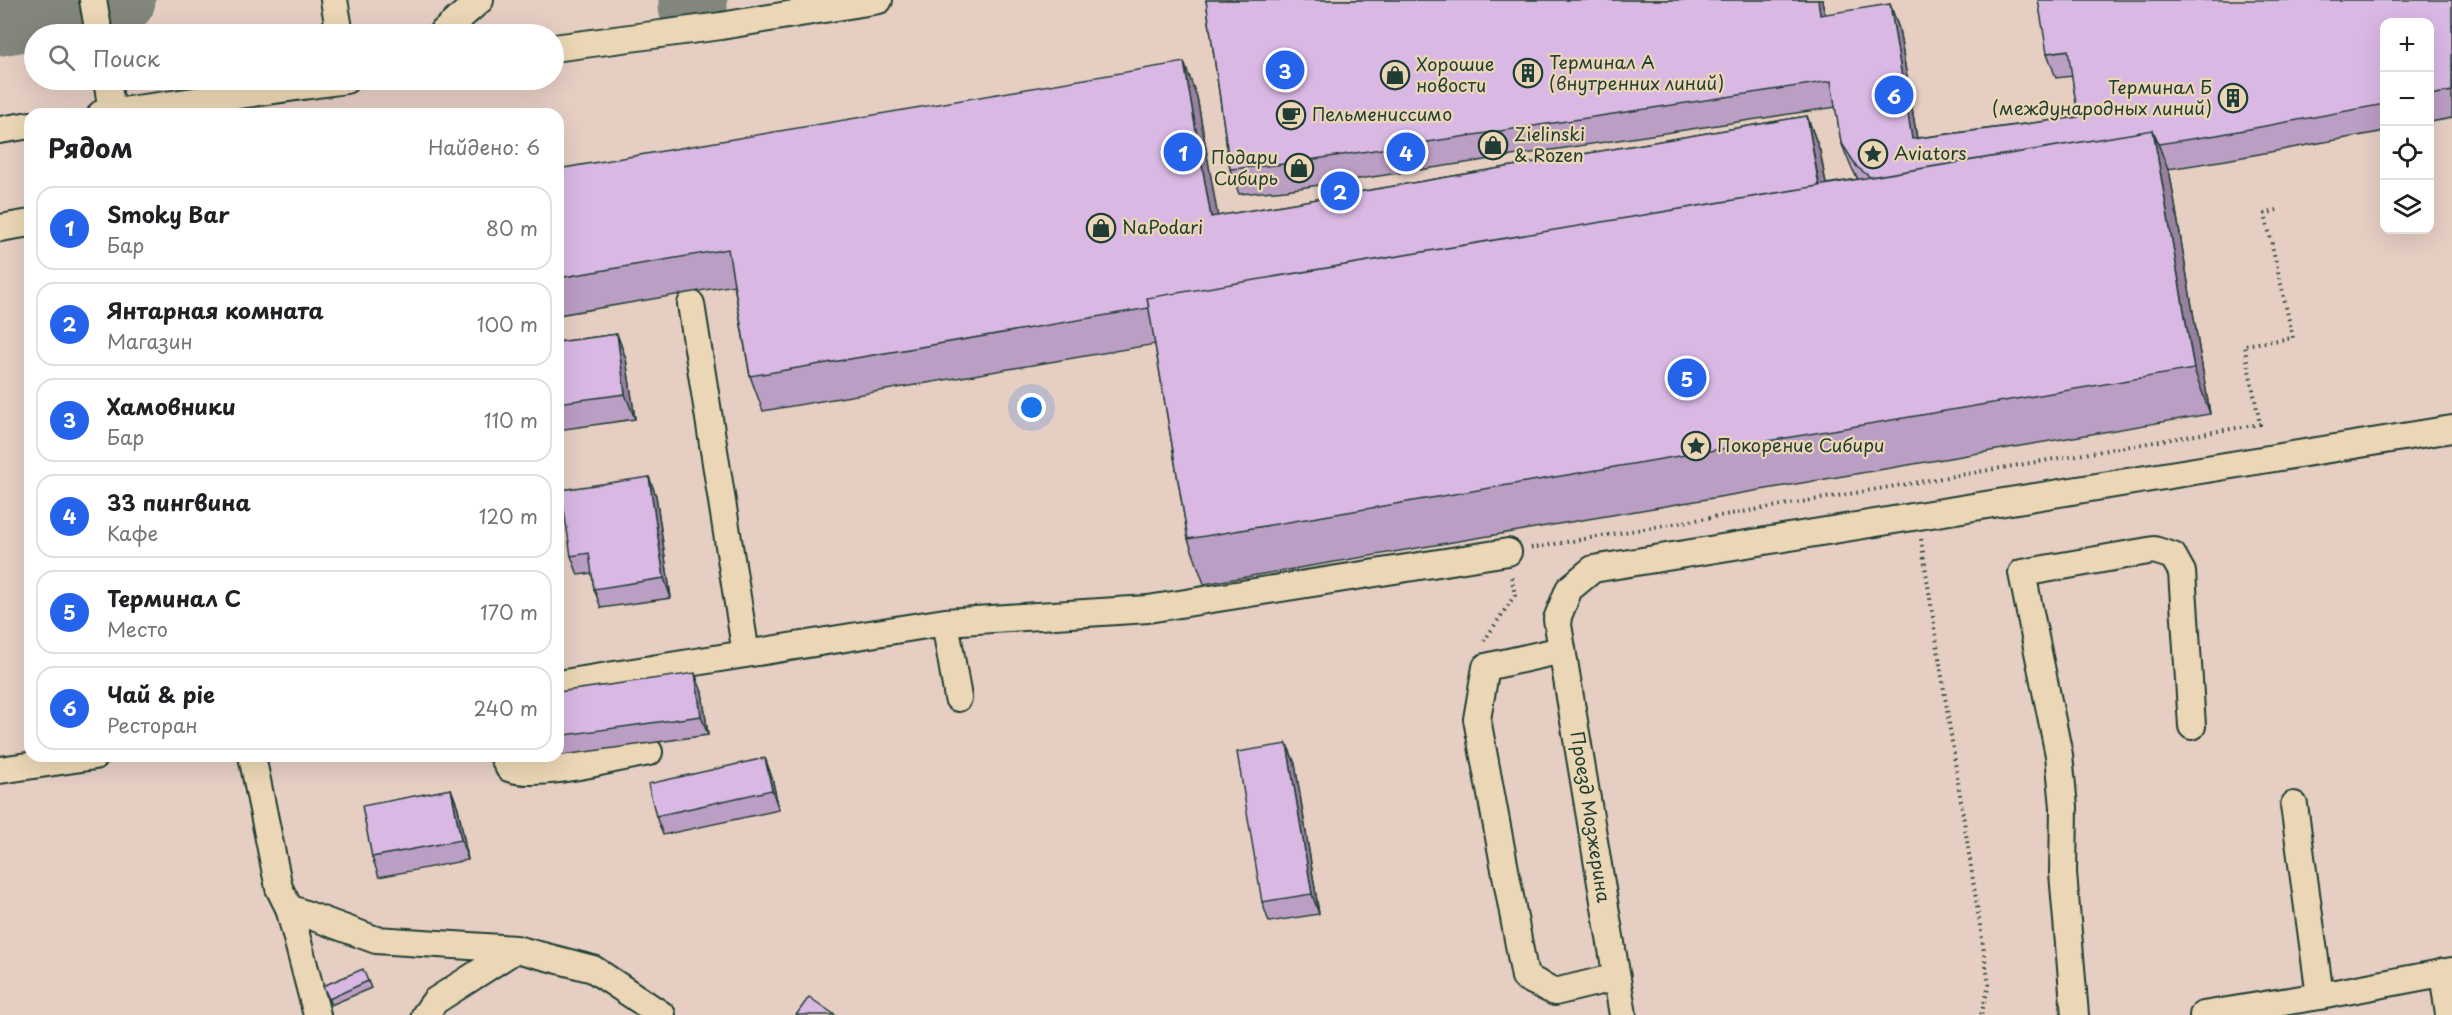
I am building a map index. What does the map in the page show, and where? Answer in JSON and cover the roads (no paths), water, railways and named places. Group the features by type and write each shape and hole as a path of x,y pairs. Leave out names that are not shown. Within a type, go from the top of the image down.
{"street":[{"path":"93,0 97,24"},
{"path":"334,0 338,24"},
{"path":"452,24 480,0"},
{"path":"564,47 721,26 879,0"},
{"path":"110,90 116,108"},
{"path":"146,108 274,90"},
{"path":"0,130 24,126"},
{"path":"0,228 24,225"},
{"path":"691,304 746,654"},
{"name":"Проезд Мозжерина","path":"1623,1015 1557,620 1569,589 1593,569 2452,429"},
{"path":"2075,1015 2063,873 2064,807 2059,755 2022,573 2154,550 2173,556 2182,572 2192,726"},
{"path":"564,683 945,622 1148,609 1508,552"},
{"path":"945,622 958,698"},
{"path":"1562,650 1486,667 1477,719 1525,977 1555,992 1617,977"},
{"path":"506,762 509,768 520,772 541,772 649,752"},
{"path":"0,770 50,762"},
{"path":"253,762 279,888 290,908 317,1015"},
{"path":"2294,805 2320,996"},
{"path":"290,908 376,940 516,949 593,969 662,1015"},
{"path":"425,1015 435,1001 516,949"},
{"path":"2203,1015 2320,996 2447,971 2449,1015"}],"place":[{"name":"Хамовники","path":"1285,70"},
{"name":"Терминал А (внутренних линий)","path":"1528,73"},
{"name":"Хорошие новости","path":"1395,75"},
{"name":"Чай & pie","path":"1894,95"},
{"name":"Терминал Б (международных линий)","path":"2233,98"},
{"name":"Пельмениссимо","path":"1291,115"},
{"name":"Zielinski & Rozen","path":"1493,145"},
{"name":"Smoky Bar","path":"1183,152"},
{"name":"33 пингвина","path":"1406,152"},
{"name":"Aviators","path":"1873,154"},
{"name":"Подари Сибирь","path":"1299,168"},
{"name":"Янтарная комната","path":"1340,191"},
{"name":"NaPodari","path":"1101,228"},
{"name":"Терминал С","path":"1687,378"},
{"name":"Покорение Сибири","path":"1696,446"}]}
